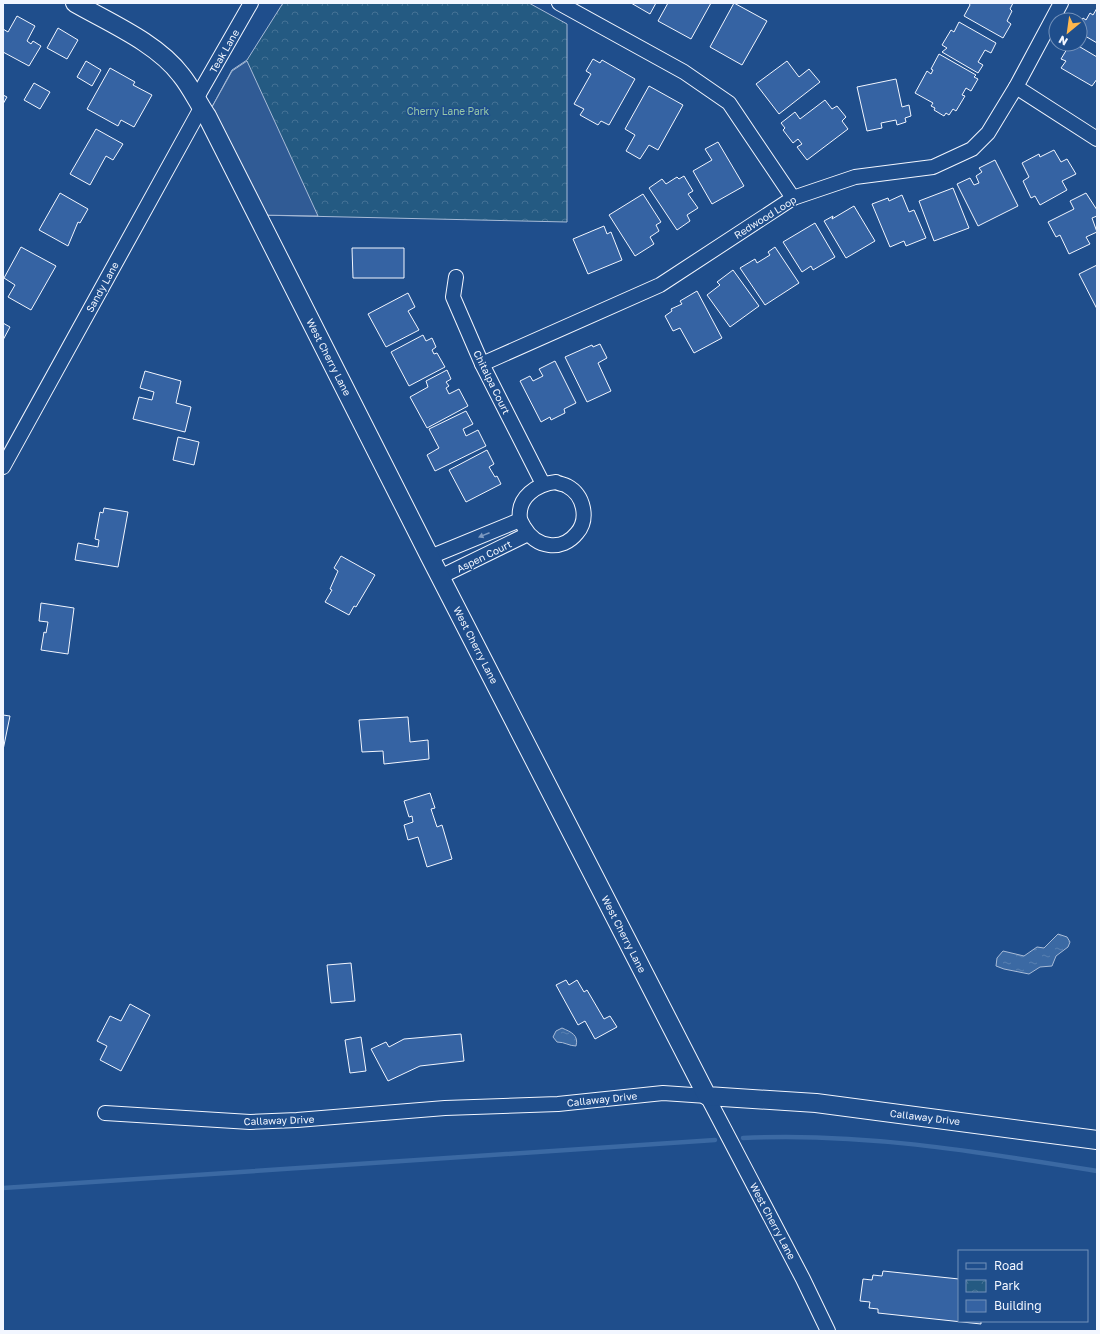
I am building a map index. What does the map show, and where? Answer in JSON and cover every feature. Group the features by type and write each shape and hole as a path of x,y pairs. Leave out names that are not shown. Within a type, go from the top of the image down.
{"street":[{"name":"West Cherry Lane","path":"75,3 143,41 181,74 199,103 440,577 707,1096 800,1272 828,1331"},
{"name":"Teak Lane","path":"199,103 251,3"},
{"path":"558,3 576,7 684,72 729,103 792,198"},
{"name":"Redwood Loop","path":"482,364 660,285 792,198 855,177 933,167 972,149 988,132 1016,86 1060,3"},
{"path":"1016,86 1097,139"},
{"name":"Sandy Lane","path":"3,467 199,103"},
{"name":"Chitalpa Court","path":"456,277 453,298 482,364 543,484"},
{"path":"556,482 568,486 577,494 583,505 584,517 581,529 573,539 562,544 549,546 538,542 528,534 520,520 525,499 532,489 543,484 556,482"},
{"name":"Aspen Court","path":"430,556 520,520"},
{"name":"Aspen Court","path":"440,577 528,534"},
{"name":"Callaway Drive","path":"105,1114 244,1121 297,1120 445,1108 558,1104 663,1093 816,1103 1097,1140"}],"green space":[{"name":"Cherry Lane Park","path":"283,3 529,3 567,24 567,222 257,215 207,116 232,70 247,60"}],"shaded area":[{"path":"247,61 318,216 257,215 207,116 232,71"}],"water":[{"path":"1058,934 1067,937 1070,942 1068,947 1056,956 1052,966 1040,967 1029,974 996,966 997,958 1003,951 1024,956 1037,947 1044,948"},
{"path":"562,1028 574,1034 577,1042 576,1046 557,1042 553,1037 556,1031"}],"building":[{"path":"631,3 656,3 650,14"},
{"path":"668,3 711,3 691,39 658,21"},
{"path":"734,3 767,21 742,65 710,47"},
{"path":"969,3 1013,3 1010,9 1012,11 1007,21 1011,24 1003,38 964,16 970,5"},
{"path":"1097,8 1097,43 1088,38 1088,16 1090,13 1093,15"},
{"path":"17,16 35,26 27,41 31,44 33,41 41,46 29,66 3,52 3,29 8,32"},
{"path":"959,22 996,43 991,53 985,50 978,62 983,65 978,73 942,52 947,48 942,45 951,30 954,32"},
{"path":"58,28 78,40 67,59 47,48"},
{"path":"1065,52 1088,52 1097,57 1097,79 1092,86 1061,68 1066,61 1061,59"},
{"path":"939,54 976,75 974,77 978,79 971,91 966,88 962,95 965,96 956,111 953,109 949,115 946,113 944,116 934,110 935,108 931,106 933,103 915,93 927,71 931,74 933,70 931,69"},
{"path":"593,59 600,63 602,60 635,79 609,125 601,121 598,125 580,115 584,109 574,104 591,74 586,71"},
{"path":"86,61 101,70 92,86 77,77"},
{"path":"787,61 799,77 809,69 820,82 779,114 756,84"},
{"path":"110,68 135,82 133,85 152,95 134,127 121,120 118,126 87,109"},
{"path":"896,79 902,107 909,105 911,116 905,118 906,122 897,125 896,120 881,123 882,128 867,131 857,87"},
{"path":"34,83 50,92 40,109 24,100"},
{"path":"649,86 683,105 658,150 649,145 640,159 626,151 635,135 625,129"},
{"path":"3,95 7,97 3,104"},
{"path":"825,100 832,109 837,106 846,117 842,121 848,129 807,160 797,147 802,144 798,139 793,143 783,130 785,128 781,123 795,112 800,119"},
{"path":"96,129 123,144 113,160 106,156 90,185 70,174"},
{"path":"718,142 744,186 712,204 693,171 712,160 705,149"},
{"path":"1054,150 1061,162 1067,159 1076,174 1062,181 1067,190 1040,205 1035,196 1031,198 1023,181 1029,177 1022,163 1039,154 1040,157"},
{"path":"995,160 1018,206 978,226 957,184 970,178 974,185 979,183 976,176 982,172 979,168"},
{"path":"684,176 693,191 688,194 698,208 687,215 690,221 677,230 649,188 662,179 666,184 677,177 679,179"},
{"path":"953,188 969,228 934,241 919,201"},
{"path":"60,193 88,209 80,223 78,222 68,246 39,230"},
{"path":"1086,193 1097,210 1097,216 1092,218 1097,232 1086,237 1090,244 1069,254 1060,235 1056,237 1048,222 1074,209 1070,201"},
{"path":"643,194 661,222 656,225 659,231 650,237 654,244 635,256 609,215"},
{"path":"902,195 909,212 914,210 926,238 906,246 904,241 890,247 872,204 888,198 889,201"},
{"path":"854,206 875,241 846,258 824,221 833,216 832,219"},
{"path":"815,223 835,257 813,270 811,266 802,272 783,242"},
{"path":"604,226 607,234 611,232 622,260 588,274 573,239"},
{"path":"21,247 56,266 31,310 8,297 15,285 4,278"},
{"path":"775,247 799,283 765,305 740,268 755,259 757,263 770,255 768,252"},
{"path":"352,248 404,248 404,278 353,278"},
{"path":"1097,265 1097,309 1079,274"},
{"path":"733,270 759,306 730,327 707,295 720,285 717,282"},
{"path":"697,291 722,338 694,353 680,328 673,331 665,316 672,311 671,309 682,304 680,301"},
{"path":"408,293 415,307 408,311 419,330 386,347 368,314"},
{"path":"3,323 10,327 3,340"},
{"path":"423,335 426,341 432,338 436,347 432,350 434,354 437,353 445,367 409,386 391,352"},
{"path":"600,344 607,358 598,363 611,391 587,402 565,357 592,345 593,347"},
{"path":"555,361 576,403 564,409 565,413 551,420 550,417 541,422 520,381 530,376 533,381 543,376 539,369"},
{"path":"447,370 451,379 446,382 449,386 446,388 449,394 459,389 468,406 427,428 410,397 428,387 426,381"},
{"path":"145,371 181,381 176,403 191,407 185,432 133,419 139,397 152,400 154,392 140,388"},
{"path":"466,411 473,424 463,429 466,436 478,430 486,446 435,471 427,455 439,448 429,429"},
{"path":"178,437 199,442 194,465 173,460"},
{"path":"487,450 494,464 489,467 495,477 497,476 501,484 466,502 449,470"},
{"path":"104,508 128,512 118,567 75,560 78,543 98,547 99,540 95,539 100,512 103,513"},
{"path":"341,556 375,575 356,607 354,606 349,615 325,602 332,590 330,589 338,571 334,568"},
{"path":"41,603 74,608 68,654 41,650 44,632 46,633 48,622 39,621"},
{"path":"3,715 10,716 3,750"},
{"path":"408,717 410,742 428,740 429,759 384,764 383,751 362,752 359,720"},
{"path":"430,793 435,808 431,809 437,827 442,825 452,859 427,867 418,837 408,840 404,825 413,822 412,816 409,817 404,801"},
{"path":"351,963 355,1001 331,1003 327,965"},
{"path":"566,980 569,985 577,980 584,992 587,990 604,1019 610,1016 617,1027 595,1039 585,1021 578,1025 556,985"},
{"path":"130,1004 150,1015 121,1071 100,1060 107,1046 97,1041 110,1016 121,1021"},
{"path":"461,1034 464,1061 420,1066 388,1081 371,1049 386,1042 389,1047 404,1039"},
{"path":"361,1037 366,1071 350,1073 345,1040"},
{"path":"883,1271 958,1279 958,1322 878,1313 878,1309 869,1308 870,1302 860,1301 863,1279 872,1280 873,1275 882,1276"},
{"path":"962,1322 981,1322 981,1324"}],"waterway":[{"path":"743,1138 832,1138 920,1145 1097,1171"},
{"path":"3,1188 715,1140"}]}
